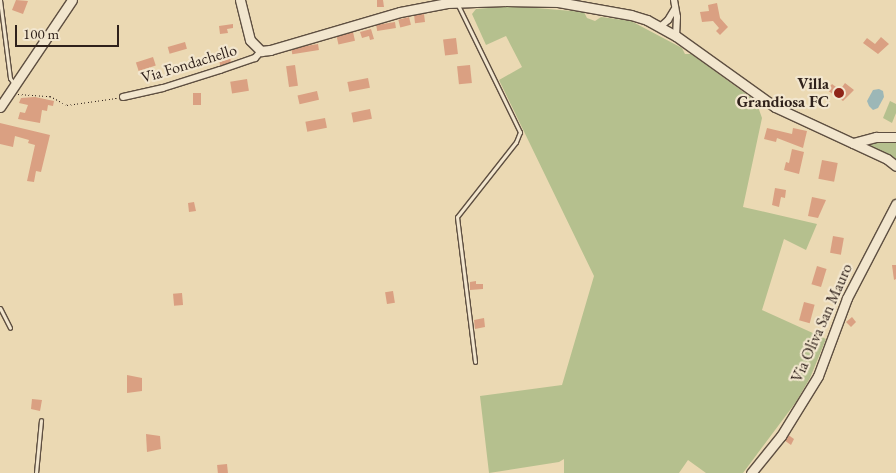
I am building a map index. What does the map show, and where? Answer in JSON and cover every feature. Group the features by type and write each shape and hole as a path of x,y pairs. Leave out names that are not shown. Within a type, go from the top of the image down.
{"street":[{"path":"0,107 72,0"},
{"path":"240,0 250,40 261,51 270,50 416,4 558,2 631,15 676,36 775,106 887,159 896,166"},
{"path":"660,27 673,14 675,3"},
{"path":"675,3 676,36"},
{"name":"Via Fondachello","path":"123,97 163,88 220,70 255,58 261,51"},
{"path":"853,143 876,137 896,137"},
{"name":"Via Oliva San Mauro","path":"751,473 781,436 818,376 847,298 896,204"}],"lane":[{"path":"0,0 12,88"},
{"path":"457,3 520,132 516,142 456,217 475,362"},
{"path":"0,308 10,328"},
{"path":"36,473 41,420"}],"path":[{"path":"12,88 15,94 50,96 67,105 123,97"}],"green space":[{"path":"512,6 584,12 587,18 595,21 601,17 631,21 682,48 685,54 691,54 756,101 762,118 743,207 817,224 806,250 784,239 762,310 826,339 810,378 796,402 743,473 706,473 688,460 679,473 564,473 564,459 559,462 489,473 480,396 562,385 594,276 499,80 522,67 506,36 486,45 472,14 476,9"},
{"path":"890,101 896,104 896,113 892,123 883,118"},
{"path":"871,142 896,142 896,160 868,144"}],"water":[{"path":"879,89 883,91 884,97 878,108 873,110 867,101 873,90"}],"building":[{"path":"16,0 28,1 23,14 12,10"},
{"path":"377,0 383,0 384,7 377,7"},
{"path":"717,3 720,18 728,27 720,35 716,31 719,28 713,21 702,22 700,12 709,11 708,5"},
{"path":"424,14 425,22 415,23 414,15"},
{"path":"409,17 411,25 400,27 398,20"},
{"path":"395,22 396,28 377,31 376,25"},
{"path":"233,24 233,28 227,29 228,33 220,34 219,26"},
{"path":"371,29 374,39 370,40 369,36 362,38 360,32"},
{"path":"353,32 355,41 338,45 336,36"},
{"path":"881,37 889,44 878,54 863,43 867,38 875,44"},
{"path":"456,38 458,54 445,55 443,40"},
{"path":"185,42 187,49 170,54 168,47"},
{"path":"318,44 319,50 292,54 291,48"},
{"path":"230,56 231,64 220,65 219,57"},
{"path":"153,57 156,66 139,71 136,63"},
{"path":"295,65 298,86 289,87 286,66"},
{"path":"470,65 472,83 459,84 457,66"},
{"path":"368,78 370,88 349,92 347,82"},
{"path":"247,79 249,91 232,94 230,82"},
{"path":"845,83 854,90 843,101 827,90 832,84 840,90"},
{"path":"317,91 319,100 300,104 298,95"},
{"path":"193,93 201,93 201,105 193,105"},
{"path":"35,97 54,101 53,106 48,105 47,111 42,110 40,123 18,119 20,112 25,113 28,105 19,103 21,98"},
{"path":"370,109 372,119 353,122 351,113"},
{"path":"325,118 327,128 307,132 305,122"},
{"path":"0,123 50,135 41,172 36,171 34,182 27,181 35,145 28,143 29,140 15,136 13,147 0,144"},
{"path":"767,128 792,134 793,128 807,131 803,148 777,138 776,142 764,139"},
{"path":"792,149 804,152 799,174 784,170 786,162 789,163"},
{"path":"822,160 838,163 834,182 818,179"},
{"path":"775,188 786,190 785,198 781,197 779,207 772,205"},
{"path":"812,197 826,200 818,218 808,216"},
{"path":"194,202 196,211 189,212 188,203"},
{"path":"833,236 844,238 841,255 830,253"},
{"path":"892,265 896,265 896,279 894,280"},
{"path":"817,266 827,269 821,287 811,284"},
{"path":"476,281 476,284 483,284 483,289 470,290 470,282"},
{"path":"393,291 395,303 387,304 385,292"},
{"path":"182,293 183,305 174,306 173,294"},
{"path":"804,302 815,305 810,323 799,320"},
{"path":"852,317 856,322 851,327 846,322"},
{"path":"484,318 485,327 475,329 474,320"},
{"path":"127,375 142,378 142,391 127,393"},
{"path":"32,399 42,400 40,411 31,409"},
{"path":"146,434 160,436 161,449 147,452"},
{"path":"787,434 794,439 791,445 784,440"},
{"path":"227,464 228,473 218,473 217,465"}],"place":[{"name":"Villa Grandiosa FC","path":"839,93"}]}
